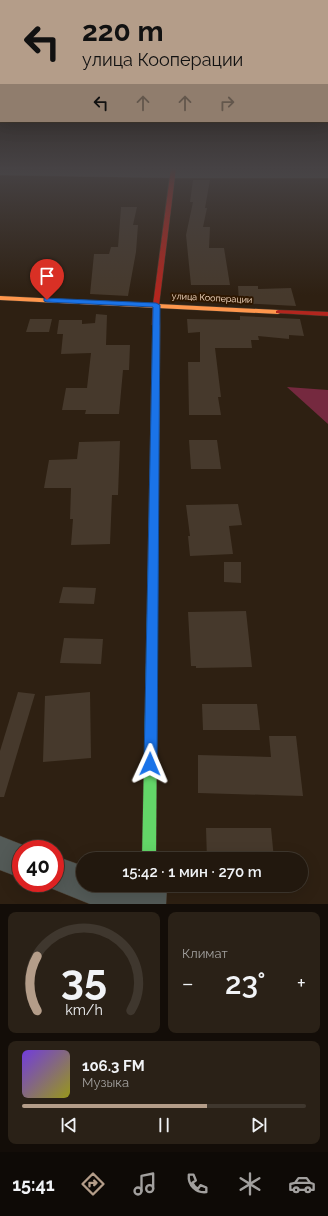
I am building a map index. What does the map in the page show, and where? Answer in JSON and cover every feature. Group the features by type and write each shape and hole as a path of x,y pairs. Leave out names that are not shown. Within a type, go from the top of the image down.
{"street":[{"path":"149,852 156,305 169,210"},
{"name":"улица Кооперации","path":"0,298 328,314"},
{"path":"0,853 12,857"},
{"path":"64,877 76,881"},
{"path":"105,892 137,904"},
{"path":"148,904 149,892"}],"shaded area":[{"path":"287,387 328,390 328,424"}],"building":[{"path":"121,210 136,210 133,225 138,225 136,252 128,296 90,294 94,254 109,254 111,247 118,247"},
{"path":"191,210 207,210 203,227 210,227 209,248 224,248 230,285 191,285 186,235"},
{"path":"238,286 258,286 258,289 291,288 296,306 239,303"},
{"path":"96,314 107,315 106,345 130,345 129,370 123,370 119,414 85,414 86,410 62,410 66,388 87,388 91,353 61,354 63,334 57,334 59,320 82,320 82,324 95,323"},
{"path":"240,316 300,319 304,336 289,335 289,339 258,336 259,340 251,340 252,348 215,348 221,397 218,397 221,415 189,415 188,362 200,362 200,332 188,333 187,319 240,320"},
{"path":"30,319 52,319 49,332 26,332"},
{"path":"189,440 217,440 221,469 191,469"},
{"path":"120,441 118,495 112,495 110,544 71,545 73,519 70,519 71,488 44,488 49,460 77,459 79,442"},
{"path":"238,504 242,525 229,526 233,554 190,556 188,536 190,536 186,505"},
{"path":"224,562 241,562 241,583 224,582"},
{"path":"63,587 96,588 94,604 59,603"},
{"path":"246,611 252,667 196,668 196,666 191,666 188,612"},
{"path":"64,638 103,639 101,664 60,663"},
{"path":"18,692 35,694 4,797 0,797 0,751"},
{"path":"90,692 91,758 43,762 45,696"},
{"path":"202,704 257,704 260,730 203,730"},
{"path":"269,736 296,736 303,796 198,793 198,755 271,757"},
{"path":"206,828 271,828 273,852 207,852"}],"traffic: fast":[{"path":"149,852 153,564"}],"traffic: slow":[{"path":"0,298 278,312"},
{"path":"153,564 156,325"}],"traffic: jam":[{"path":"156,325 156,305 168,210"},
{"path":"278,312 328,314"}],"route":[{"path":"47,300 156,305 150,764"}]}
